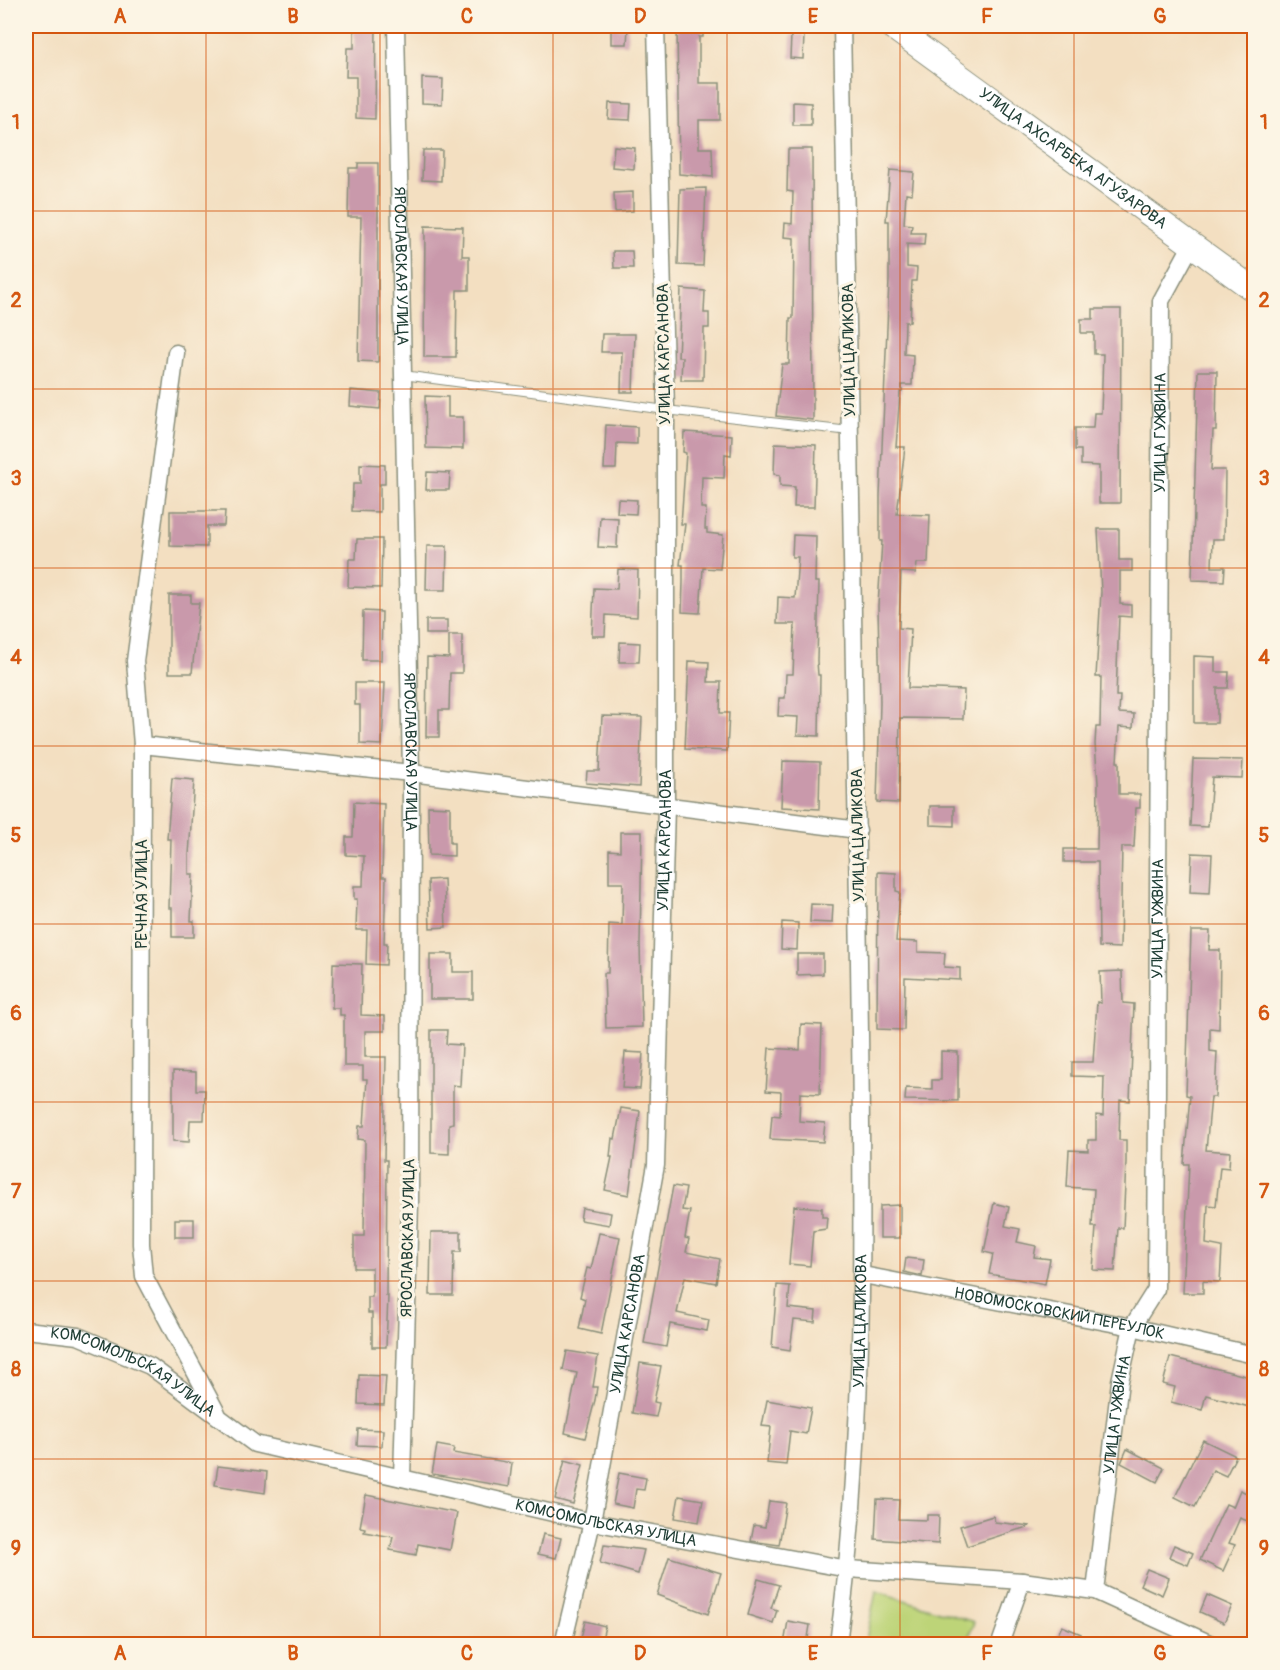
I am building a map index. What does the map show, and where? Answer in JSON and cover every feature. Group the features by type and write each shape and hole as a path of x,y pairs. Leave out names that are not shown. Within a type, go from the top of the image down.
{"street":[{"name":"ЯРОСЛАВСКАЯ УЛИЦА","path":"396,26 411,773 410,1203 402,1478"},
{"name":"УЛИЦА КАРСАНОВА","path":"563,1644 592,1522 656,1165 666,807 666,410 656,26"},
{"name":"УЛИЦА ЦАЛИКОВА","path":"838,1644 848,1569 863,1275 858,830 842,26"},
{"name":"УЛИЦА АХСАРБЕКА АГУЗАРОВА","path":"891,26 1254,290"},
{"name":"УЛИЦА ГУЖВИНА","path":"1095,1591 1120,1381 1132,1327 1156,1289 1161,301 1192,244"},
{"name":"РЕЧНАЯ УЛИЦА","path":"176,353 135,661 142,745 141,1244 144,1276 220,1419"},
{"path":"142,745 411,773 858,830"},
{"name":"НОВОМОСКОВСКИЙ ПЕРЕУЛОК","path":"863,1275 1132,1327 1254,1355"},
{"name":"КОМСОМОЛЬСКАЯ УЛИЦА","path":"26,1330 78,1336 150,1366 255,1444 592,1522 848,1569 1022,1581 1095,1591 1211,1644"},
{"path":"1000,1644 1022,1581"}],"lane":[{"path":"403,375 666,410 850,431"}],"green space":[{"path":"876,1591 974,1622 966,1644 865,1644"}],"building":[{"path":"354,26 376,26 375,119 356,118 356,77 346,77 347,48 354,48"},
{"path":"677,26 703,26 703,37 699,37 699,83 720,83 720,120 699,120 699,148 712,148 713,177 679,174"},
{"path":"611,28 628,28 627,44 611,44"},
{"path":"791,35 804,35 803,59 790,58"},
{"path":"422,78 443,79 442,104 422,103"},
{"path":"793,102 811,103 811,125 793,125"},
{"path":"609,103 631,104 630,120 608,119"},
{"path":"614,146 635,148 634,169 612,167"},
{"path":"788,149 812,149 813,420 776,416 782,364 789,364 790,318 793,318 794,238 784,237 785,223 792,224 793,192 787,191"},
{"path":"423,150 442,150 441,181 422,180"},
{"path":"358,163 378,163 378,362 358,361 361,217 348,217 349,168 358,168"},
{"path":"890,170 914,172 912,194 906,193 904,224 912,225 911,233 925,233 924,245 907,244 907,267 917,268 916,281 912,281 910,322 905,322 904,354 913,355 912,385 902,385 902,392 900,392 896,447 905,447 897,514 930,515 928,563 917,563 916,573 901,572 899,628 911,629 908,688 964,690 963,719 900,718 899,803 877,802 880,703 878,606 882,541 880,541 880,496 889,280 889,221 886,221"},
{"path":"706,188 703,266 678,265 680,189"},
{"path":"633,192 633,211 615,212 614,193"},
{"path":"425,226 463,227 462,256 469,256 469,290 457,290 456,357 424,357"},
{"path":"613,251 632,251 633,268 614,268"},
{"path":"681,289 705,291 704,313 709,313 709,328 704,328 703,380 681,380 682,357 678,357"},
{"path":"1093,309 1121,309 1120,503 1099,503 1099,466 1081,465 1081,450 1075,450 1075,428 1093,428 1094,413 1101,413 1103,354 1094,354 1094,333 1081,333 1081,319 1093,319"},
{"path":"602,334 635,334 633,392 621,392 622,352 601,352"},
{"path":"1198,371 1217,371 1216,430 1213,430 1211,470 1225,470 1224,539 1213,539 1212,567 1225,567 1224,581 1192,580"},
{"path":"351,390 381,393 380,409 350,406"},
{"path":"425,396 448,397 448,417 463,417 463,449 426,448"},
{"path":"606,425 637,427 637,444 617,443 616,469 604,469"},
{"path":"684,432 732,435 731,455 725,454 724,478 702,477 701,508 706,508 705,529 707,533 723,535 720,569 703,568 700,613 682,612 683,565 680,565 685,524 681,524 686,453 683,452"},
{"path":"775,443 816,445 814,507 794,507 795,487 780,486 780,475 774,474"},
{"path":"360,464 385,465 385,484 380,484 380,512 352,511 353,484 360,484"},
{"path":"427,472 450,473 449,490 426,490"},
{"path":"618,499 637,500 636,514 617,513"},
{"path":"170,511 225,511 224,526 207,526 207,547 170,546"},
{"path":"600,517 618,518 617,548 598,547"},
{"path":"1098,529 1119,529 1119,560 1132,560 1132,571 1120,571 1120,604 1131,605 1131,617 1119,616 1116,696 1120,696 1119,713 1134,714 1133,728 1119,727 1117,762 1119,762 1119,794 1140,794 1140,808 1136,808 1134,847 1122,847 1120,948 1099,947 1098,862 1064,862 1064,849 1097,849 1098,783 1095,744 1096,727 1100,727 1101,677 1096,677 1101,592"},
{"path":"793,535 816,536 815,582 819,582 817,661 818,675 820,675 819,736 797,735 798,717 778,716 779,698 785,698 786,674 793,674 795,624 777,624 778,597 795,598 798,557 792,557"},
{"path":"357,539 382,539 381,588 348,587 349,559 356,559"},
{"path":"427,546 447,546 446,590 426,590"},
{"path":"618,569 638,570 637,617 606,615 605,636 592,636 594,588 617,589"},
{"path":"169,595 191,595 191,603 199,603 192,673 169,673"},
{"path":"363,611 382,612 381,660 362,660"},
{"path":"426,620 447,620 447,634 426,634"},
{"path":"449,635 462,635 462,673 450,673 449,710 439,710 439,737 426,737 427,657 449,658"},
{"path":"620,642 640,643 639,662 619,662"},
{"path":"1194,656 1215,657 1215,672 1229,672 1228,688 1217,688 1217,723 1194,723"},
{"path":"689,661 709,662 708,682 721,682 720,713 729,713 727,751 685,749"},
{"path":"355,683 385,683 382,745 360,744 360,705 355,705"},
{"path":"602,716 642,717 639,787 586,783 587,771 599,771"},
{"path":"1193,759 1243,760 1242,778 1212,777 1208,827 1190,826"},
{"path":"783,761 820,762 819,809 781,807"},
{"path":"172,778 194,780 189,874 193,874 191,921 194,921 194,937 172,937 172,908 169,908 171,839 167,839"},
{"path":"354,802 384,804 382,877 386,877 384,943 387,943 386,965 366,964 367,930 356,930 357,899 354,899 354,886 363,886 364,856 346,855 346,837 353,837"},
{"path":"428,806 450,807 450,843 454,843 454,856 429,855"},
{"path":"930,806 954,806 954,826 930,825"},
{"path":"620,832 642,832 640,944 642,1027 606,1028 604,973 608,973 609,924 622,925 623,883 609,883 609,850 620,851"},
{"path":"1192,853 1212,854 1210,893 1190,892"},
{"path":"878,872 896,873 896,891 900,892 896,941 918,942 918,952 945,953 944,967 960,968 960,980 905,977 904,1030 877,1029"},
{"path":"444,879 446,927 430,928 428,880"},
{"path":"811,904 833,905 832,923 810,922"},
{"path":"782,922 798,923 797,950 781,949"},
{"path":"1191,931 1210,931 1209,950 1220,950 1219,1029 1210,1028 1210,1051 1217,1052 1215,1097 1211,1097 1206,1150 1230,1152 1229,1168 1220,1167 1216,1206 1208,1205 1206,1244 1222,1247 1220,1282 1203,1281 1203,1293 1183,1293 1189,1164 1184,1164 1190,1096 1186,1095"},
{"path":"430,954 453,954 453,972 473,972 473,999 430,999"},
{"path":"797,954 823,954 823,974 797,975"},
{"path":"333,963 362,964 361,1015 385,1016 385,1031 365,1031 365,1057 386,1057 384,1160 387,1160 386,1296 388,1296 386,1347 372,1347 372,1313 368,1313 368,1297 372,1297 372,1268 354,1268 354,1236 364,1236 365,1140 358,1139 359,1126 364,1126 367,1079 363,1079 363,1066 344,1066 344,1015 340,1015 340,1008 332,1008"},
{"path":"1122,971 1123,1003 1134,1004 1130,1101 1120,1100 1119,1140 1126,1140 1123,1228 1118,1228 1115,1271 1093,1270 1096,1227 1092,1227 1094,1189 1067,1187 1069,1150 1088,1151 1088,1140 1096,1140 1096,1115 1103,1116 1104,1077 1072,1076 1072,1062 1093,1062 1097,1002 1101,1003 1100,972"},
{"path":"801,1024 822,1025 820,1094 800,1093 799,1121 825,1123 823,1142 770,1139 772,1115 780,1116 781,1092 766,1091 769,1048 800,1050"},
{"path":"431,1030 447,1030 446,1044 462,1045 460,1086 453,1085 453,1123 449,1124 449,1154 431,1153"},
{"path":"941,1051 958,1052 958,1101 905,1100 906,1088 932,1089 932,1080 941,1080"},
{"path":"625,1052 643,1053 640,1089 622,1088"},
{"path":"173,1071 196,1072 196,1090 205,1090 204,1120 190,1120 189,1142 173,1141"},
{"path":"621,1108 640,1111 629,1195 605,1190 612,1157 610,1157 612,1138 615,1139"},
{"path":"673,1186 686,1188 682,1210 690,1211 685,1238 689,1239 686,1252 720,1259 716,1283 685,1277 677,1313 709,1320 707,1331 670,1324 666,1347 644,1343"},
{"path":"994,1203 1009,1207 1005,1226 1020,1229 1017,1242 1036,1246 1034,1257 1050,1259 1045,1284 989,1274 993,1254 984,1252"},
{"path":"900,1205 900,1238 880,1238 880,1206"},
{"path":"794,1206 822,1208 822,1217 827,1217 826,1229 813,1231 810,1266 789,1264"},
{"path":"582,1208 611,1213 609,1225 580,1220"},
{"path":"175,1219 194,1219 194,1237 175,1237"},
{"path":"431,1232 461,1232 461,1252 454,1252 453,1295 430,1295"},
{"path":"599,1233 620,1237 601,1334 579,1329 585,1299 580,1297 587,1268 591,1269"},
{"path":"906,1258 924,1260 922,1276 904,1272"},
{"path":"777,1285 790,1286 788,1308 816,1311 815,1322 794,1320 790,1350 772,1347"},
{"path":"567,1351 598,1356 593,1387 597,1387 595,1400 585,1438 565,1433 577,1373 563,1370"},
{"path":"1170,1357 1254,1378 1249,1407 1206,1395 1202,1410 1171,1402 1175,1387 1163,1384"},
{"path":"640,1363 661,1366 654,1402 659,1403 656,1417 632,1413"},
{"path":"359,1375 386,1376 384,1405 358,1404"},
{"path":"767,1400 811,1408 806,1434 790,1431 786,1465 767,1463 771,1427 762,1426"},
{"path":"358,1429 383,1430 382,1446 357,1445"},
{"path":"1203,1440 1236,1456 1226,1476 1213,1470 1195,1507 1175,1497"},
{"path":"437,1445 454,1448 453,1453 512,1463 509,1487 432,1474"},
{"path":"1127,1449 1164,1468 1157,1482 1121,1463"},
{"path":"565,1460 583,1465 573,1504 555,1499"},
{"path":"218,1466 267,1472 265,1493 215,1485"},
{"path":"619,1473 646,1478 644,1490 636,1489 633,1508 613,1504"},
{"path":"1240,1490 1251,1495 1249,1500 1254,1503 1254,1511 1250,1522 1240,1518 1229,1543 1235,1545 1223,1571 1200,1560 1226,1504 1233,1507"},
{"path":"366,1495 457,1513 450,1550 418,1544 416,1555 390,1550 393,1537 364,1532 365,1528 360,1527"},
{"path":"679,1496 703,1500 699,1522 675,1518"},
{"path":"877,1499 899,1500 898,1519 927,1520 927,1515 939,1515 938,1544 875,1539"},
{"path":"769,1501 786,1503 779,1545 751,1541 754,1525 765,1527"},
{"path":"993,1516 995,1522 1030,1526 967,1546 960,1526"},
{"path":"543,1534 561,1538 556,1558 538,1554"},
{"path":"604,1545 644,1550 638,1574 600,1563"},
{"path":"1174,1545 1193,1553 1188,1565 1169,1557"},
{"path":"669,1557 721,1573 708,1614 657,1595"},
{"path":"1147,1569 1169,1578 1162,1595 1140,1585"},
{"path":"758,1579 779,1585 771,1608 777,1610 773,1623 748,1615"},
{"path":"1207,1595 1232,1606 1224,1623 1200,1612"},
{"path":"585,1621 605,1626 601,1644 580,1642"},
{"path":"788,1621 810,1625 807,1644 784,1644"},
{"path":"1062,1626 1081,1634 1076,1644 1053,1644"}]}
